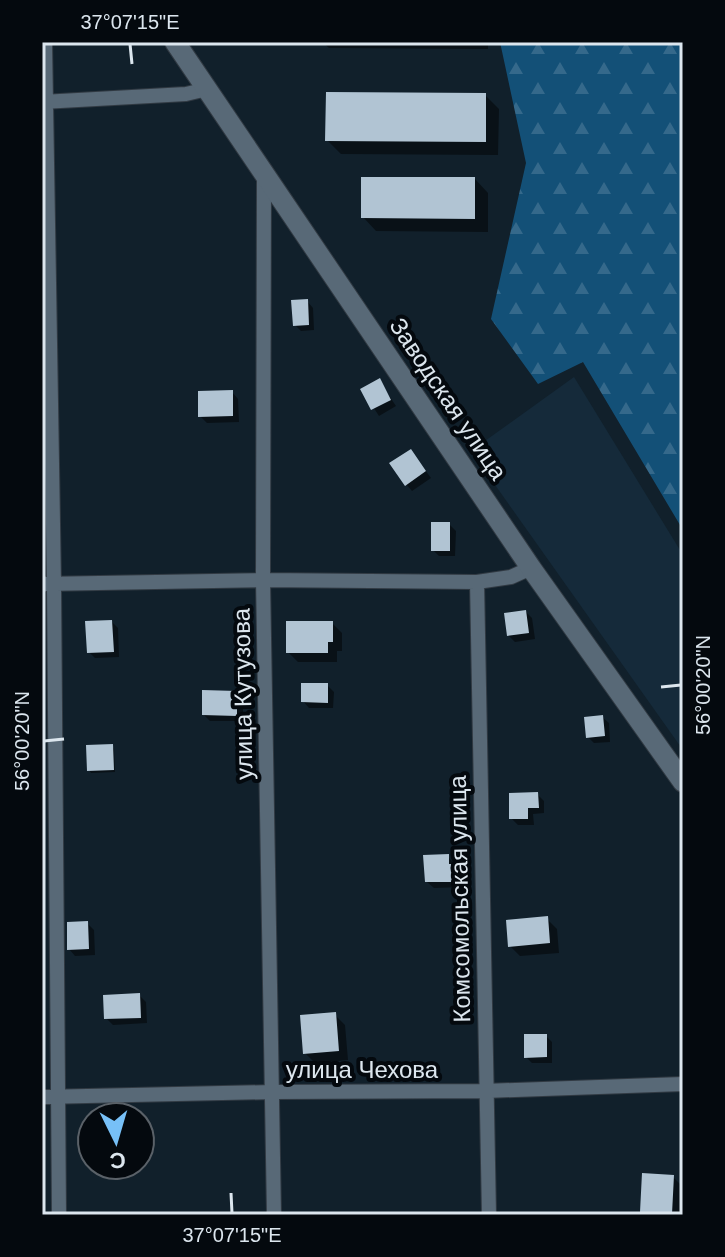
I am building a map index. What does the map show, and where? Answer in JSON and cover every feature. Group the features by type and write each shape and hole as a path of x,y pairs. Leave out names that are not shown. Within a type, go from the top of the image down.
{"street":[{"path":"45,42 50,1098 59,1215"},
{"name":"Заводская улица","path":"175,42 531,568 683,782"},
{"path":"43,102 186,94 207,89"},
{"name":"улица Кутузова","path":"264,172 263,580 274,1215"},
{"path":"48,584 263,580 477,582 511,577 531,568"},
{"name":"Комсомольская улица","path":"477,582 489,1215"},
{"name":"улица Чехова","path":"50,1098 272,1092 485,1091 683,1084"}],"shaded area":[{"path":"574,377 683,555 683,750 471,451"}],"green space":[{"path":"500,42 683,42 683,530 583,362 538,384 491,319 526,163"}],"building":[{"path":"326,92 486,93 486,142 325,141"},
{"path":"361,177 475,177 475,219 361,218"},
{"path":"308,299 309,325 293,326 291,300"},
{"path":"380,378 391,400 371,410 360,389"},
{"path":"233,390 233,416 198,417 198,391"},
{"path":"411,449 426,471 405,486 389,463"},
{"path":"431,522 450,522 450,551 431,551"},
{"path":"526,610 529,633 507,636 504,613"},
{"path":"112,620 114,652 87,653 85,621"},
{"path":"286,621 333,621 333,642 328,642 328,653 286,653"},
{"path":"301,683 328,683 328,703 301,702"},
{"path":"202,690 237,691 237,716 202,715"},
{"path":"603,715 605,736 586,738 584,717"},
{"path":"113,744 114,770 87,771 86,745"},
{"path":"538,792 539,808 528,808 528,819 509,819 509,793"},
{"path":"449,854 449,864 457,864 458,882 425,882 423,855"},
{"path":"548,916 550,943 508,947 506,920"},
{"path":"88,921 89,949 67,950 67,922"},
{"path":"140,993 141,1018 104,1019 103,995"},
{"path":"336,1012 339,1051 303,1054 300,1015"},
{"path":"524,1034 547,1034 547,1057 524,1058"},
{"path":"642,1173 674,1175 672,1214 640,1212"}]}
